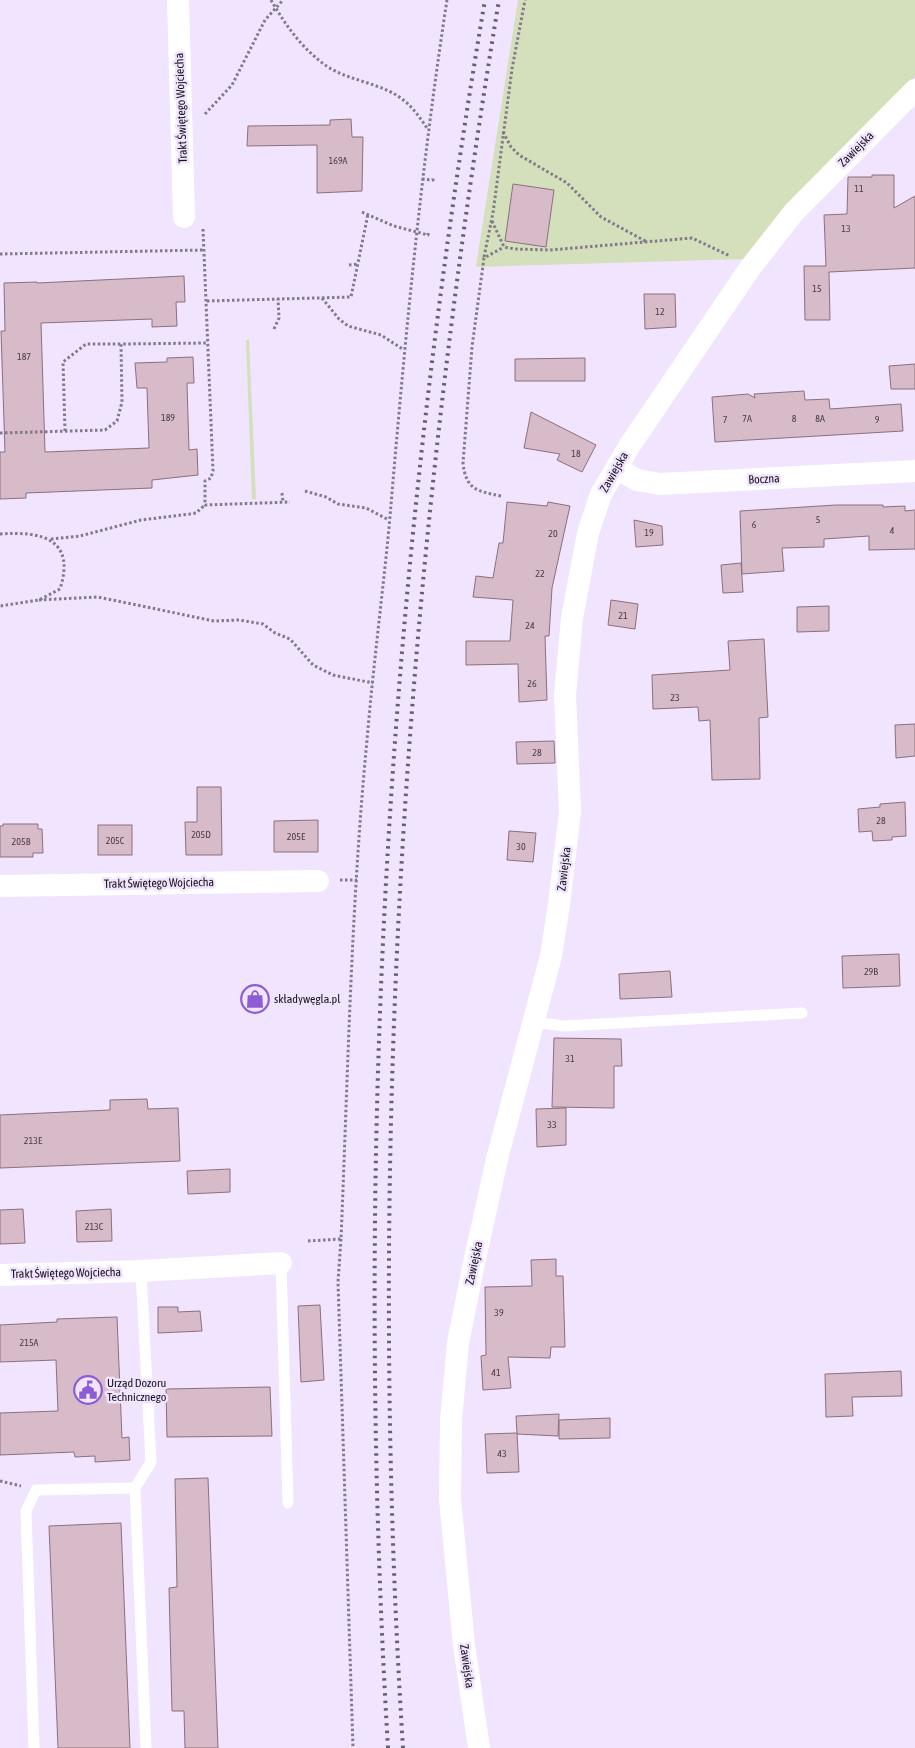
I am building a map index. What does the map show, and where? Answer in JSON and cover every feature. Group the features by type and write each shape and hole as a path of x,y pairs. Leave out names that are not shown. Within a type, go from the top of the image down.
{"street":[{"name":"Trakt Świętego Wojciecha","path":"178,0 182,138 193,221"},
{"name":"Zawiejska","path":"479,1748 464,1645 450,1499 451,1420 458,1344 498,1155 550,956 566,857 570,812 566,695 577,582 594,514 601,494 616,468 750,268 794,212 915,90"},
{"name":"Boczna","path":"616,468 637,480 660,484 915,471"},
{"name":"Trakt Świętego Wojciecha","path":"0,886 318,881"},
{"name":"Trakt Świętego Wojciecha","path":"0,1275 141,1271 281,1263"}],"lane":[{"path":"533,1022 564,1026 802,1013"},
{"path":"281,1263 288,1503"},
{"path":"141,1271 151,1462 135,1488 146,1748"},
{"path":"34,1748 26,1511 36,1490 135,1488"}],"path":[{"path":"271,0 283,22 308,51 330,68 401,98 412,108 428,129"},
{"path":"182,138 232,84 265,20 283,0"},
{"path":"352,1748 338,1282 357,880 373,683 415,232 447,0"},
{"path":"501,496 471,487 464,477 463,463 472,347 484,258 492,220 503,132 525,0"},
{"path":"503,132 511,148 519,155 567,183 601,217 647,242"},
{"path":"422,178 433,180 433,177"},
{"path":"362,212 415,232 428,235 428,233"},
{"path":"206,301 352,298 368,214"},
{"path":"492,220 504,246"},
{"path":"193,221 204,250 208,342 213,471 211,478 204,481 205,505"},
{"path":"484,258 504,246 515,249 541,248 692,238 750,268"},
{"path":"515,249 516,243"},
{"path":"0,254 204,250"},
{"path":"349,265 358,264"},
{"path":"322,298 339,319 348,326 381,335 404,350"},
{"path":"274,328 279,318 278,299"},
{"path":"65,431 64,362 86,344 208,342"},
{"path":"0,433 105,430 117,421 122,402 121,344"},
{"path":"305,491 326,497 338,504 366,508 389,520"},
{"path":"282,492 283,502"},
{"path":"0,534 20,532 51,539 80,536 141,520 196,513 205,505 290,502"},
{"path":"39,600 60,589 65,574 65,560 61,550 51,539"},
{"path":"0,606 39,600 98,597 214,621 239,620 263,624 275,633 290,639 313,665 333,675 373,683"},
{"path":"308,1240 341,1239"}],"green space":[{"path":"518,0 915,0 915,77 745,259 478,267 476,266"},
{"path":"249,339 256,499 252,500 246,340"}],"building":[{"path":"351,119 352,137 363,137 362,191 317,193 317,145 247,146 248,126 330,125 330,120"},
{"path":"872,175 894,175 894,208 915,196 915,268 829,272 830,320 805,320 804,266 826,266 824,215 847,214 848,177 872,177"},
{"path":"513,184 554,190 546,247 505,241"},
{"path":"184,276 185,302 176,302 177,326 152,327 152,319 41,323 45,452 149,448 147,388 137,388 135,363 167,362 167,358 193,357 194,383 187,383 189,450 197,449 198,475 152,480 152,488 26,493 26,498 0,499 0,452 5,452 1,331 5,331 4,283"},
{"path":"644,294 675,294 676,327 645,329"},
{"path":"585,358 585,381 515,381 515,359"},
{"path":"915,364 915,389 891,389 889,366"},
{"path":"804,391 805,400 829,399 830,409 901,404 903,431 715,442 712,397 748,394 755,398 754,394"},
{"path":"531,412 596,445 582,472 557,460 560,454 524,448"},
{"path":"507,502 547,506 548,502 570,506 552,588 549,636 545,636 547,700 519,702 518,664 466,665 466,641 510,641 513,600 473,597 476,576 493,578 499,543 503,543"},
{"path":"836,505 905,506 905,511 915,510 915,549 869,550 869,536 824,539 824,547 782,548 784,571 742,574 740,511"},
{"path":"634,520 662,526 663,545 636,547"},
{"path":"741,563 743,592 723,593 721,565"},
{"path":"611,600 638,604 635,629 608,625"},
{"path":"829,606 829,631 797,632 797,607"},
{"path":"764,639 768,717 759,718 760,779 712,780 710,720 699,721 698,707 653,709 652,675 730,670 728,641"},
{"path":"915,724 915,756 896,758 895,725"},
{"path":"554,741 555,763 517,764 516,742"},
{"path":"197,787 221,787 222,855 186,855 185,822 197,822"},
{"path":"905,802 906,836 892,837 892,840 873,841 872,831 859,832 858,809 880,807 880,804"},
{"path":"318,820 318,852 274,852 274,821"},
{"path":"3,824 38,824 38,829 42,829 43,853 33,853 33,857 0,857 0,826 3,826"},
{"path":"98,825 132,825 132,855 98,855"},
{"path":"509,831 536,833 533,862 507,860"},
{"path":"899,954 900,986 843,988 842,956"},
{"path":"670,971 672,997 620,999 619,974"},
{"path":"554,1038 621,1039 622,1066 614,1066 614,1108 552,1107"},
{"path":"147,1099 148,1109 178,1108 180,1161 0,1168 0,1115 110,1110 110,1100"},
{"path":"566,1108 566,1145 537,1147 536,1109"},
{"path":"230,1169 230,1192 188,1194 187,1171"},
{"path":"23,1209 25,1243 0,1244 0,1210"},
{"path":"111,1209 112,1241 77,1242 76,1211"},
{"path":"556,1259 556,1276 563,1276 565,1347 551,1347 550,1358 508,1357 511,1388 483,1390 481,1356 486,1355 485,1287 532,1286 531,1260"},
{"path":"320,1305 324,1380 301,1382 298,1306"},
{"path":"158,1307 178,1307 178,1312 200,1311 202,1331 158,1333"},
{"name":"Urząd Dozoru Technicznego","path":"117,1317 122,1438 129,1437 130,1460 95,1462 95,1456 75,1457 74,1452 0,1455 0,1413 58,1411 56,1360 0,1362 0,1325 57,1322 57,1319"},
{"path":"901,1371 902,1396 852,1397 853,1416 826,1417 825,1374"},
{"path":"270,1387 272,1436 167,1437 166,1389"},
{"path":"559,1414 558,1436 517,1434 516,1416"},
{"path":"610,1418 610,1438 559,1439 559,1420"},
{"path":"517,1433 519,1472 487,1473 485,1434"},
{"path":"208,1478 218,1748 185,1748 184,1711 172,1711 169,1588 177,1587 175,1479"},
{"path":"121,1523 130,1748 58,1748 49,1526"}],"railway":[{"path":"388,1748 378,1529 375,1310 377,1090 387,871 402,652 424,434 451,216 485,0"},
{"path":"403,1748 393,1529 389,1310 392,1091 401,871 417,652 438,434 466,217 499,0"}],"place":[{"name":"składywęgla.pl","path":"255,999"},
{"name":"Urząd Dozoru Technicznego","path":"88,1390"}]}
